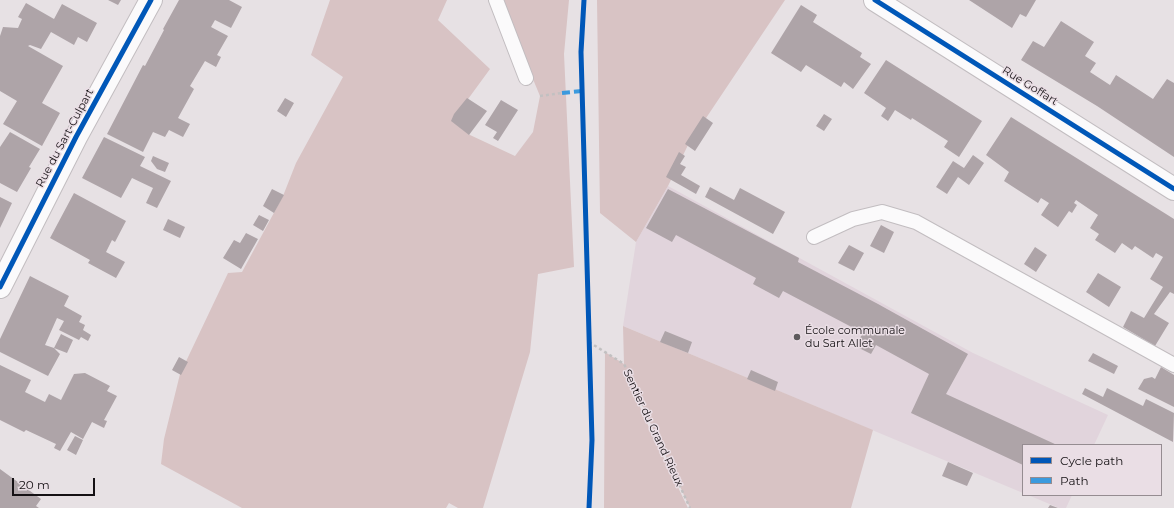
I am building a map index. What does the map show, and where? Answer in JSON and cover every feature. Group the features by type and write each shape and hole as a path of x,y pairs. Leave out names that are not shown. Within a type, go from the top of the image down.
{"street":[{"name":"Rue du Sart-Culpart","path":"0,287 76,137 151,0"},
{"name":"Rue Goffart","path":"875,0 1174,189"}],"lane":[{"path":"496,0 526,78"},
{"path":"814,236 854,219 882,212 916,222 1174,365"}],"path":[{"path":"589,334 590,349"}],"shaded area":[{"path":"330,0 447,0 438,20 490,69 452,121 470,135 515,156 533,132 540,96 500,0 569,0 564,54 574,267 538,274 530,352 483,508 458,508 449,503 446,508 242,508 161,464 164,439 180,374 228,273 242,272 283,196 296,163 343,77 311,55"},
{"path":"597,0 785,0 688,145 668,186 636,242 600,213"},
{"name":"École communale du Sart Allet","path":"668,186 973,353 1108,415 1094,444 1022,444 1022,493 623,326 636,242"},
{"path":"623,326 873,430 851,508 690,508 627,373 644,417 688,508 604,508 605,352 624,364"},
{"path":"1030,496 1072,496 1066,508 1059,508"}],"building":[{"path":"108,0 121,0 118,5"},
{"path":"179,0 229,0 242,7 231,28 215,20 211,27 228,36 217,55 221,57 216,67 205,61 190,86 194,89 178,118 190,124 183,137 169,130 165,137 153,132 143,152 107,134 143,65 145,66"},
{"path":"969,0 1036,0 1026,17 1020,14 1012,28"},
{"path":"26,3 54,19 62,4 97,23 87,42 78,37 74,45 51,32 41,49 30,45 28,46 63,66 42,103 60,113 42,146 3,124 17,101 0,91 0,36 3,27 18,28 22,19 18,17"},
{"path":"801,5 817,15 813,22 862,53 860,57 871,64 853,89 844,82 841,87 806,65 801,72 771,53"},
{"path":"1061,21 1094,42 1085,56 1096,63 1090,72 1110,85 1116,75 1153,99 1167,79 1174,83 1174,157 1097,106 1021,60 1033,41 1044,47"},
{"path":"886,60 982,121 959,157 944,147 948,141 912,118 911,120 895,110 888,121 881,116 886,108 864,93"},
{"path":"285,98 294,103 286,117 277,111"},
{"path":"467,98 487,111 469,135 451,121 454,114"},
{"path":"501,100 518,110 498,141 493,138 497,132 485,125"},
{"path":"824,114 832,119 824,131 816,126"},
{"path":"703,116 713,123 695,151 685,144"},
{"path":"1011,117 1174,219 1174,294 1170,292 1154,314 1169,323 1155,346 1123,327 1131,311 1144,318 1163,287 1150,279 1163,257 1156,253 1153,258 1135,246 1132,250 1122,243 1115,253 1095,240 1099,234 1090,228 1098,215 1076,200 1074,203 1077,205 1072,213 1069,211 1058,227 1041,215 1049,203 1041,198 1038,203 1004,181 1009,172 986,155"},
{"path":"10,132 40,149 29,167 31,168 17,192 0,183 0,147"},
{"path":"104,137 145,157 140,166 171,181 157,208 146,203 153,188 132,178 121,198 82,178"},
{"path":"679,152 685,156 680,164 686,167 681,175 700,186 696,194 666,177"},
{"path":"973,155 984,163 969,185 958,177 947,194 936,187 953,161 964,168"},
{"path":"153,156 169,163 165,172 157,169 151,161"},
{"path":"710,187 734,200 740,188 785,212 773,234 705,197"},
{"path":"272,189 284,195 274,213 263,206"},
{"path":"668,189 799,258 798,262 968,354 946,394 1055,444 1022,444 1022,465 911,413 929,374 876,345 871,354 855,346 863,333 783,291 779,298 753,284 756,278 676,235 672,242 646,228"},
{"path":"74,193 126,221 115,242 112,240 106,252 125,262 116,278 88,263 90,260 50,238"},
{"path":"0,197 12,203 0,228"},
{"path":"259,215 269,220 263,231 253,225"},
{"path":"168,219 185,227 180,238 163,230"},
{"path":"881,225 894,232 884,253 870,246"},
{"path":"246,233 258,239 241,269 223,258 234,240 240,243"},
{"path":"849,245 864,253 854,271 838,263"},
{"path":"1035,247 1047,255 1036,272 1024,264"},
{"path":"1098,273 1121,287 1109,307 1086,292"},
{"path":"30,276 69,296 64,306 82,316 79,322 85,325 83,330 91,335 88,341 81,337 79,340 59,330 64,321 57,318 45,345 54,348 60,354 48,376 0,352 0,339"},
{"path":"665,331 692,342 688,353 660,342"},
{"path":"61,334 73,340 67,353 54,348"},
{"path":"1093,353 1118,366 1114,374 1088,361"},
{"path":"179,357 188,362 181,375 172,370"},
{"path":"0,365 31,380 25,392 45,402 49,394 61,400 74,374 85,373 110,386 107,391 117,396 104,420 107,421 104,428 92,422 83,439 71,432 60,451 54,448 56,444 26,430 24,432 0,420"},
{"path":"1161,367 1174,375 1174,407 1138,389 1144,379 1152,377 1155,379"},
{"path":"751,370 778,382 775,391 747,379"},
{"path":"1085,388 1103,397 1107,388 1143,406 1146,399 1174,413 1173,442 1082,394"},
{"path":"75,436 83,440 76,455 67,450"},
{"path":"948,462 973,473 967,486 942,476"},
{"path":"0,469 41,499 36,506 39,508 0,508"},
{"path":"1050,505 1058,508 1048,508"}],"marked path":[{"path":"562,93 582,91"}],"cycle path":[{"path":"0,287 76,137 151,0"},
{"path":"584,0 581,52 592,440 589,508"},
{"path":"875,0 1174,189"}],"place":[{"name":"École communale du Sart Allet","path":"797,337"}]}
